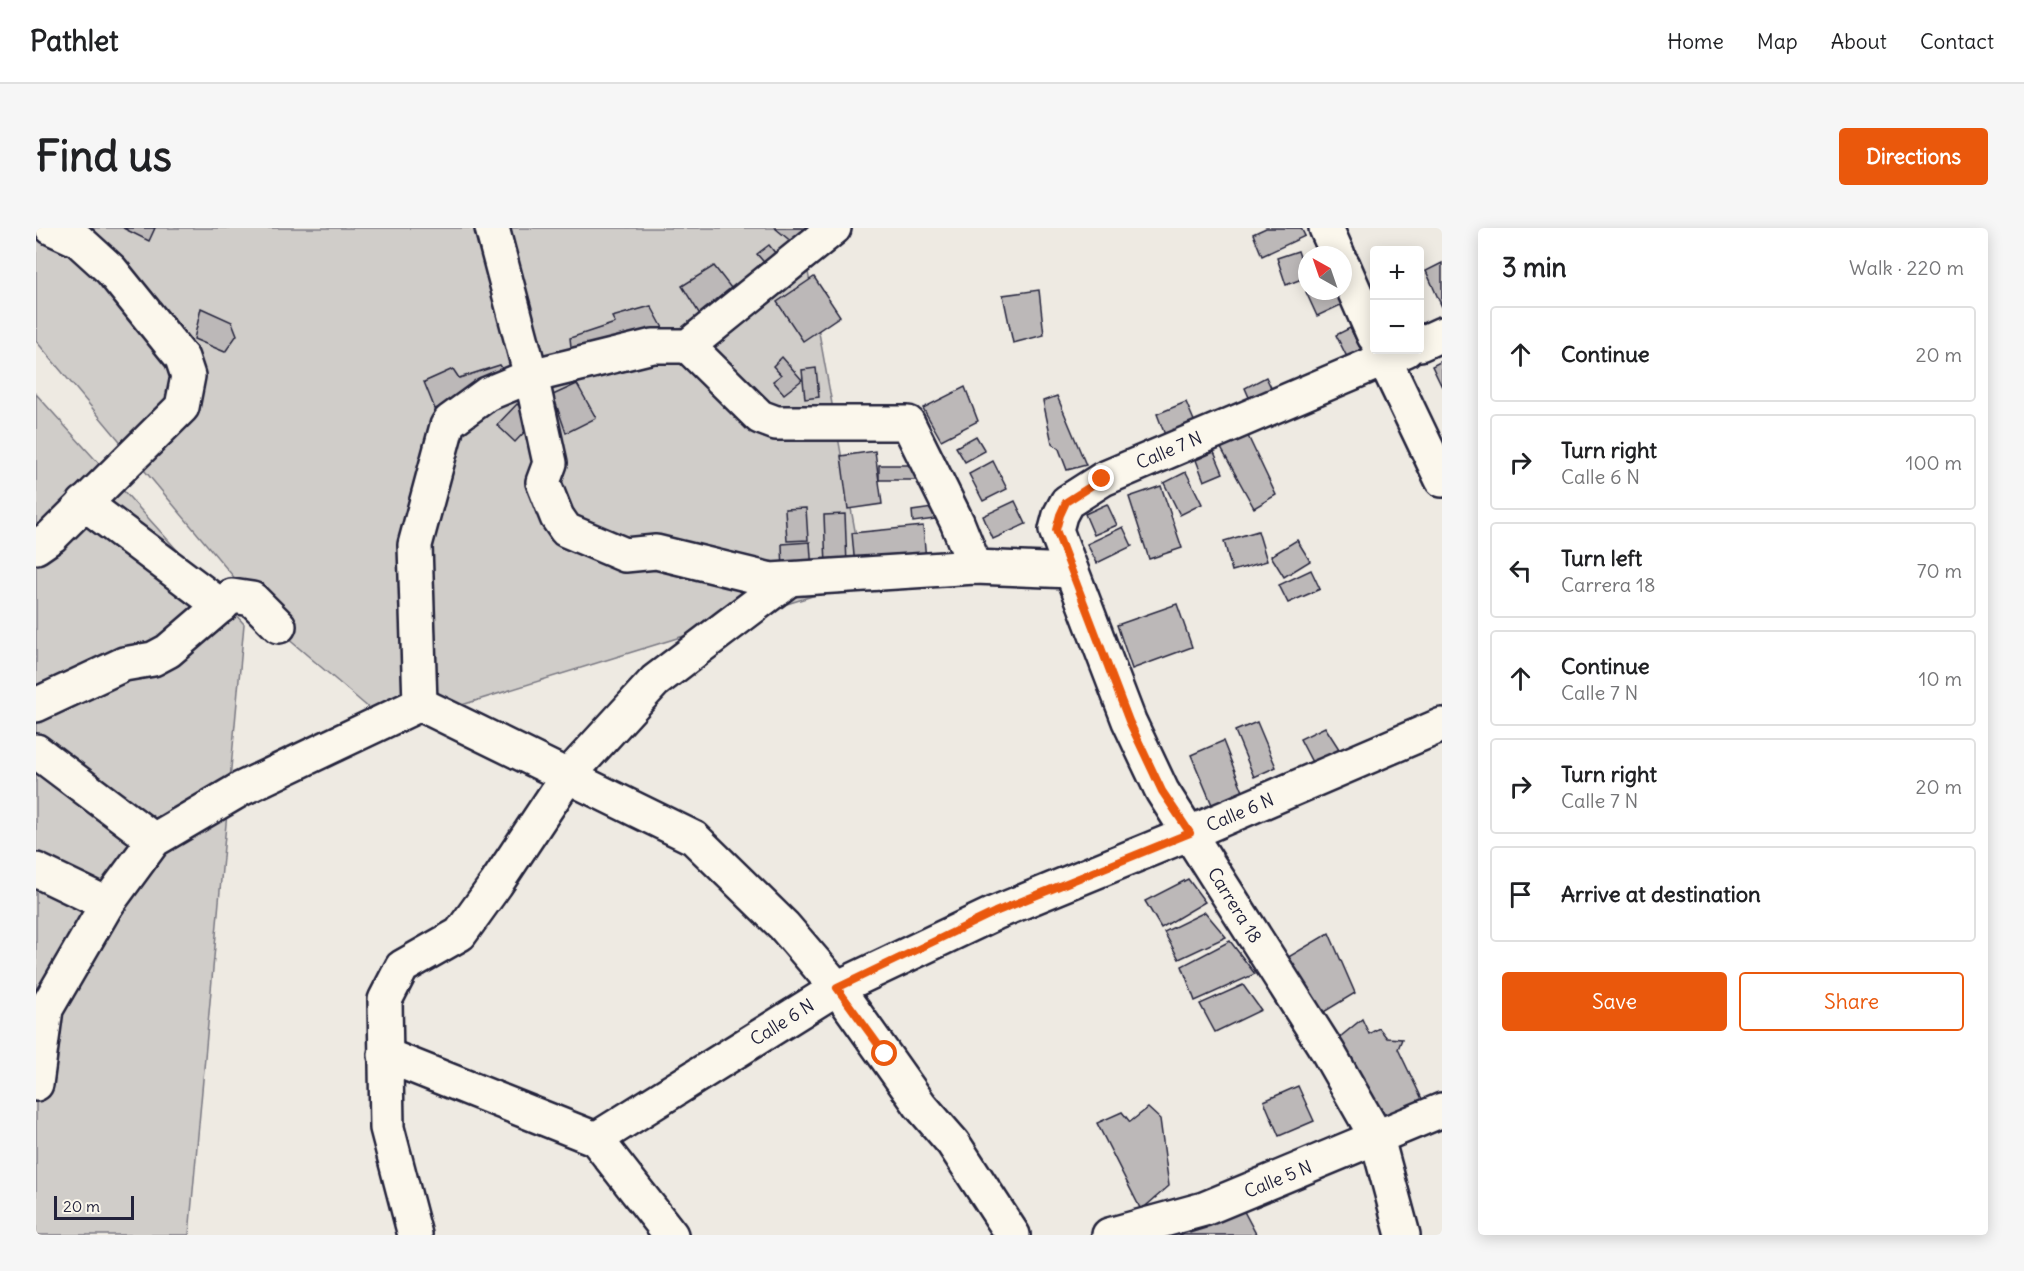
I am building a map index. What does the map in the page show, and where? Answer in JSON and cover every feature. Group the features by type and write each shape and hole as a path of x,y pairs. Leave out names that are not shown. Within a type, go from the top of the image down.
{"street":[{"path":"36,547 52,536 182,407 188,376 182,358 111,270 78,240 52,228"},
{"path":"492,228 531,376 550,463 543,482 557,517 566,530 625,555 656,552 771,580 975,567 1071,571"},
{"path":"420,704 415,545 450,421 487,394 531,376 653,346 687,346 834,228"},
{"path":"1326,228 1334,246"},
{"path":"1352,283 1370,317"},
{"path":"1424,342 1442,334"},
{"path":"687,346 760,417 776,423 908,423 957,522 975,567"},
{"name":"Calle 7 N","path":"1071,571 1056,530 1066,502 1102,479 1373,354"},
{"path":"1389,354 1442,480"},
{"path":"84,504 220,606"},
{"name":"Carrera 18","path":"1071,571 1129,721 1162,791 1328,1052 1377,1138 1402,1235"},
{"path":"415,1235 387,1128 385,1000 402,966 460,934 567,777 655,681 788,580"},
{"path":"36,705 124,664 153,659 168,651 232,596 252,599 279,626"},
{"path":"420,704 694,838 784,926 837,988 920,1105 953,1143 1013,1235"},
{"path":"36,1084 46,1009 106,904 154,840 241,789 420,704"},
{"name":"Calle 6 N","path":"596,1139 837,988 995,912 1190,833 1442,724"},
{"path":"36,751 154,840"},
{"path":"36,870 106,904"},
{"path":"385,1055 596,1139 671,1235"},
{"name":"Calle 5 N","path":"1109,1235 1204,1209 1442,1110"}],"shaded area":[{"path":"36,228 800,228 864,580 391,727 279,631 36,341"},
{"path":"36,394 244,624 189,1235 36,1235"}],"building":[{"path":"123,228 155,228 149,241"},
{"path":"775,228 805,228 793,243"},
{"path":"1266,228 1301,228 1305,236 1262,256 1253,234"},
{"path":"769,245 779,258 768,267 757,254"},
{"path":"1298,251 1298,280 1286,285 1277,258"},
{"path":"1442,263 1442,307 1426,271"},
{"path":"714,266 738,297 704,321 682,286"},
{"path":"814,277 840,316 803,341 777,302"},
{"path":"1039,290 1044,335 1013,343 1003,295"},
{"path":"1310,300 1341,300 1343,304 1317,316"},
{"path":"651,306 663,328 573,364 570,338 615,323 612,317"},
{"path":"201,308 232,322 237,335 225,352 194,339"},
{"path":"1350,328 1362,352 1348,359 1336,335"},
{"path":"782,357 802,380 784,394 773,381 781,375 773,366"},
{"path":"1442,361 1442,387 1432,366"},
{"path":"500,365 511,382 435,409 424,382 453,369 459,378"},
{"path":"816,368 819,397 805,399 802,370"},
{"path":"1266,377 1274,394 1252,404 1245,388"},
{"path":"577,384 596,418 566,433 553,395"},
{"path":"965,387 978,421 941,440 923,408"},
{"path":"1057,396 1086,465 1067,470 1059,449 1052,443 1043,401"},
{"path":"1186,402 1195,423 1165,435 1157,414"},
{"path":"517,404 535,421 515,442 497,425"},
{"path":"1247,434 1276,495 1254,508 1221,448"},
{"path":"976,436 985,451 965,462 956,447"},
{"path":"875,451 882,504 848,509 841,456"},
{"path":"1214,452 1223,473 1204,481 1196,460"},
{"path":"993,461 1007,489 983,501 969,474"},
{"path":"879,465 923,465 923,480 879,480"},
{"path":"1186,472 1202,504 1180,515 1164,483"},
{"path":"1161,486 1182,548 1149,559 1129,497"},
{"path":"1015,501 1026,524 993,539 983,516"},
{"path":"1107,504 1117,525 1094,535 1085,514"},
{"path":"940,507 942,518 913,522 912,511"},
{"path":"806,508 808,540 787,541 785,509"},
{"path":"845,514 847,565 826,566 824,515"},
{"path":"923,526 926,560 855,567 852,533"},
{"path":"1123,527 1132,546 1097,563 1087,544"},
{"path":"1258,531 1267,561 1232,571 1224,541"},
{"path":"1297,540 1310,561 1284,577 1271,556"},
{"path":"810,542 812,572 783,574 782,544"},
{"path":"1311,570 1320,589 1288,603 1279,585"},
{"path":"1177,604 1192,647 1132,669 1117,625"},
{"path":"1257,722 1276,767 1254,777 1235,731"},
{"path":"1325,727 1341,752 1314,766 1300,739"},
{"path":"1223,741 1244,794 1213,807 1191,755"},
{"path":"1188,879 1205,902 1161,928 1145,901"},
{"path":"1205,912 1226,937 1179,959 1164,932"},
{"path":"1329,933 1355,993 1314,1018 1280,962"},
{"path":"1230,941 1255,974 1195,1001 1182,966"},
{"path":"1243,985 1261,1010 1215,1032 1200,1004"},
{"path":"1362,1019 1369,1034 1379,1028 1387,1038 1402,1039 1398,1049 1422,1099 1376,1120 1340,1037"},
{"path":"1298,1086 1314,1121 1279,1136 1264,1101"},
{"path":"1148,1108 1160,1119 1169,1186 1141,1210 1097,1123 1122,1112 1130,1122"},
{"path":"1239,1202 1256,1234 1254,1235 1161,1235 1182,1224 1190,1233 1206,1228 1204,1220"}],"route":[{"path":"885,1054 837,988 995,912 1190,833 1162,791 1129,721 1056,530 1066,502 1102,479"}]}
